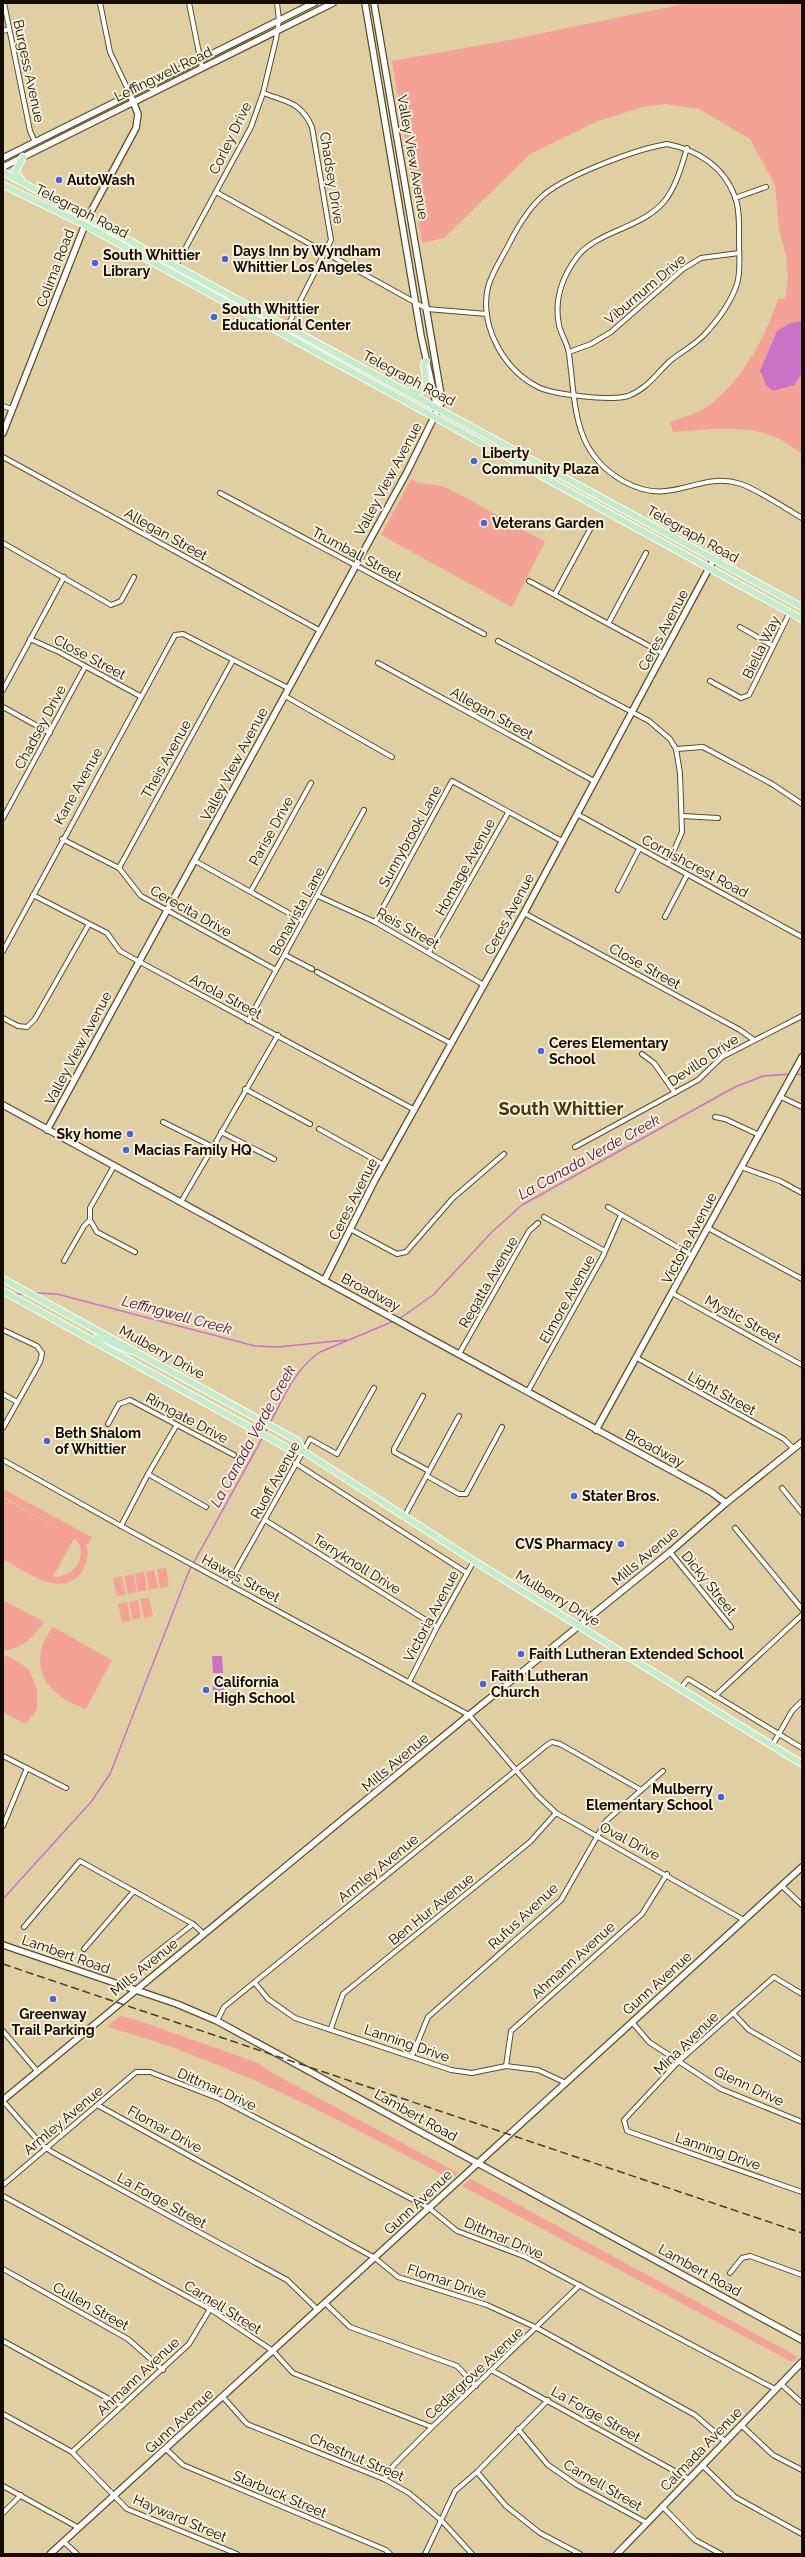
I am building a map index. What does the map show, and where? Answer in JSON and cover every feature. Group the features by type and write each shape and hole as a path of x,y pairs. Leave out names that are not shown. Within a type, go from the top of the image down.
{"main road":[{"path":"23,157 17,165 16,173 32,188"},
{"name":"Telegraph Road","path":"3,172 405,389 437,408 802,607"},
{"name":"Telegraph Road","path":"3,185 85,225 284,333 434,418 710,567 802,619"},
{"path":"405,389 420,392 425,389 427,384 424,366 426,361"},
{"name":"Mulberry Drive","path":"3,1279 298,1441 303,1451 404,1517 802,1764"},
{"name":"Mulberry Drive","path":"3,1291 292,1451 303,1451"},
{"path":"93,1341 97,1338 103,1338 120,1348 138,1352"}],"street":[{"name":"Burgess Avenue","path":"4,3 30,131 34,142"},
{"name":"Colima Road","path":"3,433 88,217 136,128 138,114 110,52 100,3"},
{"path":"189,3 202,68"},
{"name":"Corley Drive","path":"172,273 251,126 262,93 278,30 279,20 277,3"},
{"name":"Leffingwell Road","path":"3,158 314,3"},
{"name":"Leffingwell Road","path":"3,167 333,3"},
{"name":"Valley View Avenue","path":"365,3 415,303 437,408"},
{"name":"Valley View Avenue","path":"47,1130 166,910 196,861 319,630 356,565 442,401 374,3"},
{"path":"3,31 9,29"},
{"name":"Chadsey Drive","path":"262,93 296,105 306,114 312,127 331,240 326,253 284,333"},
{"path":"667,144 687,148 714,165 735,198 739,253 737,283 730,300 704,335 676,356 641,390 626,396 612,398 546,391 524,380 507,364 496,345 487,314 488,289 515,232 532,208 546,193 633,151 667,144"},
{"path":"687,148 674,190 658,208 648,217 592,243 578,256 564,277 558,298 559,326 569,352 577,418 585,445 594,459 623,481 642,490 656,493 673,492 704,482 741,484 802,518"},
{"path":"735,198 766,187"},
{"path":"216,192 415,303 427,308 487,314"},
{"name":"Viburnum Drive","path":"569,352 591,344 611,332 683,269 700,258 739,253"},
{"path":"3,406 12,409"},
{"name":"Allegan Street","path":"3,457 319,630"},
{"name":"Trumball Street","path":"220,493 484,634"},
{"path":"555,594 594,522"},
{"path":"3,543 111,605 121,601 134,577"},
{"path":"608,624 646,553"},
{"name":"Ceres Avenue","path":"324,1281 384,1165 452,1044 594,781 633,712 714,559"},
{"path":"3,690 64,577"},
{"path":"529,580 664,654"},
{"name":"Biella Way","path":"710,681 740,698 749,695 790,612"},
{"path":"740,627 773,646"},
{"name":"Kane Avenue","path":"3,950 140,696 175,635 183,634 233,660"},
{"name":"Close Street","path":"30,639 59,652 140,696"},
{"path":"498,641 633,712 664,732 676,749 680,773 682,816 682,832 668,864"},
{"path":"233,660 288,688"},
{"name":"Theis Avenue","path":"119,868 233,660"},
{"name":"Allegan Street","path":"378,663 594,781"},
{"name":"Chadsey Drive","path":"3,818 85,667"},
{"path":"285,696 392,757"},
{"path":"3,707 50,733"},
{"path":"676,749 703,747 778,787 802,804"},
{"name":"Sunnybrook Lane","path":"375,922 452,781 508,813"},
{"name":"Parise Drive","path":"251,891 311,783"},
{"name":"Bonavista Lane","path":"248,1021 364,810"},
{"path":"508,813 562,841"},
{"name":"Homage Avenue","path":"429,952 508,813"},
{"name":"Cornishcrest Road","path":"577,814 802,937"},
{"path":"682,816 718,818"},
{"name":"Cerecita Drive","path":"62,839 119,868 141,896 276,970"},
{"path":"618,890 639,849"},
{"path":"196,861 303,921"},
{"path":"665,917 687,875"},
{"name":"Anola Street","path":"34,895 107,933 120,951 415,1110"},
{"name":"Reis Street","path":"318,896 375,922 484,985"},
{"name":"Close Street","path":"524,912 740,1030 754,1040"},
{"path":"3,1018 18,1026 27,1027 35,1019 89,924"},
{"path":"285,955 312,969"},
{"path":"317,972 452,1044"},
{"name":"Devillo Drive","path":"575,1147 698,1080 722,1057 802,1016"},
{"path":"181,1202 245,1089 278,1035"},
{"path":"642,1054 654,1063 675,1093"},
{"name":"Victoria Avenue","path":"596,1430 693,1256 757,1134 781,1097 802,1056"},
{"path":"245,1089 310,1124"},
{"path":"781,1097 802,1106"},
{"name":"Broadway","path":"3,1106 528,1391 596,1430 711,1492 726,1503"},
{"path":"715,1117 725,1119 757,1134"},
{"path":"163,1122 213,1147"},
{"path":"319,1128 384,1165"},
{"path":"221,1132 274,1159"},
{"path":"350,1229 397,1254 406,1252 453,1198 504,1154"},
{"path":"114,1166 90,1208 90,1220 97,1232 135,1252"},
{"path":"741,1167 780,1181 802,1192"},
{"path":"608,1207 693,1256"},
{"name":"Elmore Avenue","path":"528,1391 605,1251 622,1215"},
{"path":"544,1218 605,1251"},
{"path":"64,1261 84,1226 90,1220"},
{"name":"Regatta Avenue","path":"459,1354 529,1231 538,1223"},
{"path":"708,1228 802,1279"},
{"name":"Mystic Street","path":"672,1293 802,1364"},
{"path":"3,1330 37,1346 42,1353 40,1362 3,1428"},
{"name":"Light Street","path":"637,1358 784,1439 794,1449"},
{"name":"Ruoff Avenue","path":"230,1583 310,1438 337,1454 374,1388"},
{"path":"3,1394 17,1402"},
{"path":"423,1396 394,1449 394,1452 459,1494 466,1494 502,1427"},
{"name":"Rimgate Drive","path":"108,1424 119,1404 130,1400 176,1426 234,1455"},
{"path":"404,1517 459,1416"},
{"path":"121,1526 148,1474 176,1426"},
{"name":"Mills Avenue","path":"3,2100 469,1715 670,1552 726,1503 802,1442"},
{"name":"Hawes Street","path":"3,1460 121,1526 230,1583 469,1715"},
{"path":"295,1463 467,1572"},
{"path":"148,1474 206,1507"},
{"path":"782,1488 802,1513"},
{"name":"Terryknoll Drive","path":"265,1520 437,1627"},
{"path":"735,1528 802,1608"},
{"name":"Dicky Street","path":"670,1552 732,1627"},
{"name":"Victoria Avenue","path":"409,1682 437,1627 474,1561"},
{"path":"715,1696 802,1615"},
{"path":"680,1689 688,1679 778,1735 802,1748"},
{"path":"772,1746 792,1711 802,1701"},
{"name":"Oval Drive","path":"469,1715 516,1768 538,1796 556,1813 667,1874 744,1920"},
{"name":"Armley Avenue","path":"217,2021 224,2007 516,1768 552,1742 560,1744 641,1790"},
{"path":"3,1756 66,1788"},
{"path":"3,1826 27,1768"},
{"name":"Rufus Avenue","path":"412,2056 424,2023 432,2013 561,1900 606,1820 663,1771"},
{"name":"Ben Hur Avenue","path":"331,2028 343,1994 530,1842 556,1813"},
{"path":"24,1927 80,1861 193,1924 204,1934"},
{"name":"Gunn Avenue","path":"50,2554 802,1867"},
{"name":"Ahmann Avenue","path":"506,2066 511,2031 642,1914 667,1874"},
{"path":"782,1886 802,1905"},
{"path":"84,1949 134,1891"},
{"path":"142,1964 193,1924"},
{"name":"Lambert Road","path":"3,1945 136,1990 217,2021 802,2340"},
{"name":"Mina Avenue","path":"627,2131 624,2120 679,2061 774,1977 802,1994"},
{"name":"Lanning Drive","path":"255,1983 268,1999 295,2018 331,2028 451,2070 472,2073 506,2066 538,2070 566,2083"},
{"path":"733,2013 749,2030 802,2060"},
{"name":"Glenn Drive","path":"632,2022 649,2042 721,2089 802,2122"},
{"path":"3,2031 37,2071"},
{"name":"Armley Avenue","path":"3,2185 46,2147 99,2106 136,2072"},
{"name":"Dittmar Drive","path":"136,2072 150,2072 220,2099 429,2208 458,2231 526,2257 776,2389"},
{"name":"La Forge Street","path":"3,2100 46,2147 287,2280 318,2310"},
{"name":"Flomar Drive","path":"99,2106 375,2258 398,2277 487,2305 537,2328 695,2415 725,2441"},
{"name":"Lanning Drive","path":"627,2131 802,2192"},
{"name":"Carnell Street","path":"3,2196 210,2309 273,2351 293,2373 432,2427"},
{"path":"730,2273 742,2258 750,2256 802,2275"},
{"name":"Cullen Street","path":"3,2269 128,2339 163,2370"},
{"name":"Cedargrove Avenue","path":"384,2479 394,2465 432,2427 537,2328 580,2285"},
{"path":"326,2303 350,2327 457,2366 476,2386"},
{"name":"Ahmann Avenue","path":"72,2452 163,2370 189,2344 210,2309"},
{"path":"3,2341 122,2406"},
{"name":"Calmada Avenue","path":"617,2554 802,2362"},
{"name":"La Forge Street","path":"492,2371 548,2400 689,2479"},
{"path":"781,2384 802,2403"},
{"name":"Chestnut Street","path":"223,2397 247,2424 384,2479 409,2493 442,2521 472,2554"},
{"path":"425,2554 442,2521 446,2505 455,2491 477,2472 548,2400"},
{"name":"Hayward Street","path":"3,2414 72,2452 127,2509 237,2554"},
{"path":"741,2425 773,2455 802,2470"},
{"name":"Carnell Street","path":"518,2429 548,2465 577,2485 647,2523"},
{"name":"Starbuck Street","path":"166,2449 183,2465 379,2547 390,2554"},
{"path":"702,2465 735,2497 802,2534"},
{"path":"477,2472 506,2506 517,2515 540,2533 580,2554"},
{"path":"3,2486 80,2528"},
{"path":"3,2513 21,2495"},
{"name":"Carnell Street","path":"662,2506 695,2540 721,2554"},
{"path":"64,2542 77,2554"}],"shaded area":[{"path":"688,3 802,3 802,454 781,440 756,431 742,429 714,429 673,432 670,422 702,410 716,400 739,375 758,346 778,299 785,299 788,279 786,255 779,230 775,185 750,139 699,109 665,104 643,107 598,121 530,154 444,238 422,243 392,61 504,41"},
{"path":"802,321 802,373 794,385 773,391 767,386 760,371 777,331 790,323"},
{"path":"411,479 419,483 442,486 457,493 545,542 512,607 381,535"},
{"path":"3,1489 92,1537 89,1544 86,1543 87,1558 81,1573 73,1580 63,1583 53,1583 32,1576 3,1559 3,1498 74,1537 3,1497","holes":["74,1538 79,1544 81,1551 78,1564 68,1573 53,1577"]},
{"path":"166,1568 169,1586 160,1588 157,1569"},
{"path":"154,1570 158,1588 149,1590 146,1572"},
{"path":"144,1572 147,1590 138,1592 135,1574"},
{"path":"133,1574 137,1592 128,1594 124,1576"},
{"path":"122,1576 126,1594 117,1596 113,1578"},
{"path":"149,1598 153,1616 144,1618 140,1599"},
{"path":"3,1600 44,1622 36,1633 22,1645 3,1650"},
{"path":"138,1600 141,1618 133,1620 129,1602"},
{"path":"127,1602 131,1621 122,1622 118,1604"},
{"path":"53,1627 112,1660 86,1709 57,1694 50,1687 41,1669 40,1659 42,1647 45,1639"},
{"path":"6,1655 29,1669 37,1689 37,1709 26,1724 3,1712 3,1661"},
{"path":"212,1656 222,1656 223,1673 213,1673"},
{"path":"223,1678 224,1695 213,1696 213,1679"},
{"path":"120,2016 137,2020 258,2063 274,2074 458,2173 451,2179 326,2114 240,2074 152,2041 107,2027"},
{"path":"471,2179 798,2357 792,2362 462,2186"}],"waterway":[{"name":"La Canada Verde Creek","path":"399,1319 433,1295 492,1232 522,1205 735,1087 763,1076 791,1074"},
{"name":"La Canada Verde Creek","path":"795,1074 802,1075"},
{"name":"Leffingwell Creek","path":"35,1293 57,1294 255,1346 278,1347 346,1340"},
{"name":"Leffingwell Creek","path":"15,1294 25,1294"},
{"name":"La Canada Verde Creek","path":"270,1423 291,1384 311,1359 320,1352 394,1321"},
{"name":"La Canada Verde Creek","path":"265,1433 268,1426"},
{"name":"La Canada Verde Creek","path":"3,1899 91,1802 110,1774 189,1571 263,1437"}],"railway":[{"path":"3,1964 802,2233"}],"place":[{"name":"AutoWash","path":"59,180"},
{"name":"Days Inn by Wyndham Whittier Los Angeles","path":"225,259"},
{"name":"South Whittier Library","path":"95,263"},
{"name":"South Whittier Educational Center","path":"214,317"},
{"name":"Liberty Community Plaza","path":"474,461"},
{"name":"Veterans Garden","path":"484,523"},
{"name":"Ceres Elementary School","path":"541,1051"},
{"name":"Sky home","path":"130,1134"},
{"name":"Macias Family HQ","path":"126,1150"},
{"name":"Beth Shalom of Whittier","path":"47,1441"},
{"name":"Stater Bros.","path":"574,1496"},
{"name":"CVS Pharmacy","path":"621,1544"},
{"name":"Faith Lutheran Extended School","path":"521,1654"},
{"name":"Faith Lutheran Church","path":"483,1684"},
{"name":"California High School","path":"206,1690"},
{"name":"Mulberry Elementary School","path":"721,1797"},
{"name":"Greenway Trail Parking","path":"53,1999"}],"district":[{"name":"South Whittier","path":"561,1109"}]}
